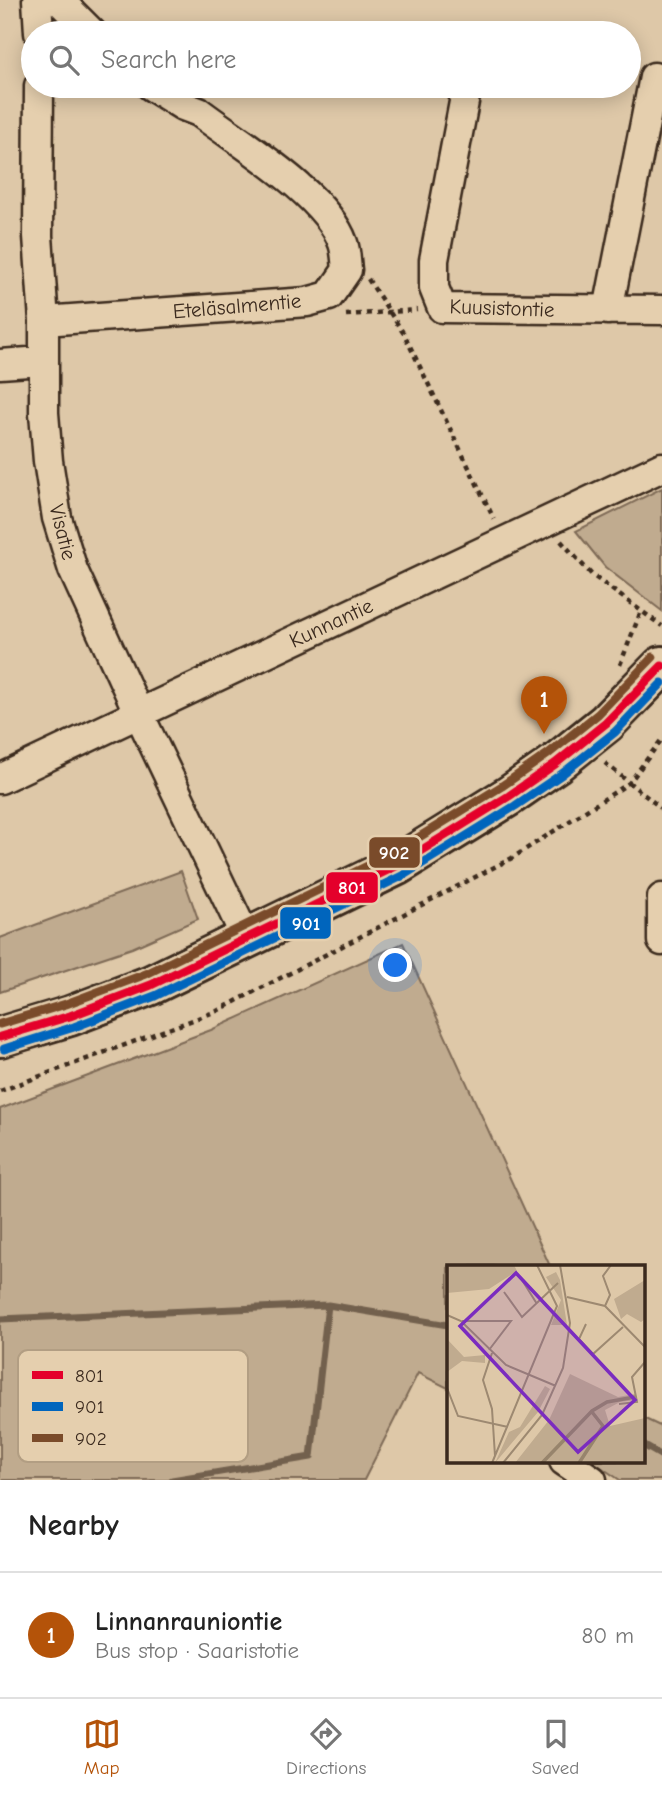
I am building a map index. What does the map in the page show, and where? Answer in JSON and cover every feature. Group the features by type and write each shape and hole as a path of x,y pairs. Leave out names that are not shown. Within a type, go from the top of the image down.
{"main road":[{"path":"0,1037 70,1016 151,985 396,866 555,764 606,723 662,666"}],"street":[{"path":"37,0 38,21"},
{"path":"59,0 80,21"},
{"path":"608,310 654,77"},
{"name":"Visatie","path":"39,98 38,236 44,321 43,361 48,461 57,518 73,570 247,940"},
{"path":"170,98 199,112 292,181 326,211 344,244"},
{"name":"Kuusistontie","path":"465,98 433,260 435,288 442,308 662,310"},
{"name":"Eteläsalmentie","path":"44,321 307,302 329,296 347,270 344,244"},
{"path":"0,364 43,361"},
{"name":"Kunnantie","path":"0,779 662,467"},
{"path":"662,898 662,941"},
{"path":"565,1462 592,1480"}],"path":[{"path":"344,244 404,334 505,540"},
{"path":"543,523 592,575 662,626"},
{"path":"615,675 641,611"},
{"path":"0,1091 217,1011 512,859 629,783 662,739"},
{"path":"614,755 604,762 662,809"}],"shaded area":[{"path":"662,488 662,611 605,567 576,531"},
{"path":"181,871 198,919 132,948 0,992 0,938"},
{"path":"403,943 550,1265 447,1265 447,1388 418,1373 364,1480 0,1480 0,1109 211,1030"},
{"path":"644,1418 662,1427 662,1480 620,1480 593,1462 644,1462"}],"waterway":[{"path":"0,1319 328,1305 447,1325"},
{"path":"172,1480 311,1457 328,1305"},
{"path":"644,1446 662,1456"}],"transit line":[{"name":"902","path":"0,1024 66,1004 146,974 390,855 502,786 548,754 598,714 653,657"},
{"name":"801","path":"0,1037 70,1016 151,985 396,866 555,764 606,723 662,666"},
{"name":"901","path":"4,1049 74,1027 155,996 402,876 562,774 615,732 662,683"}],"place":[{"name":"Linnanrauniontie","path":"544,734"}]}
